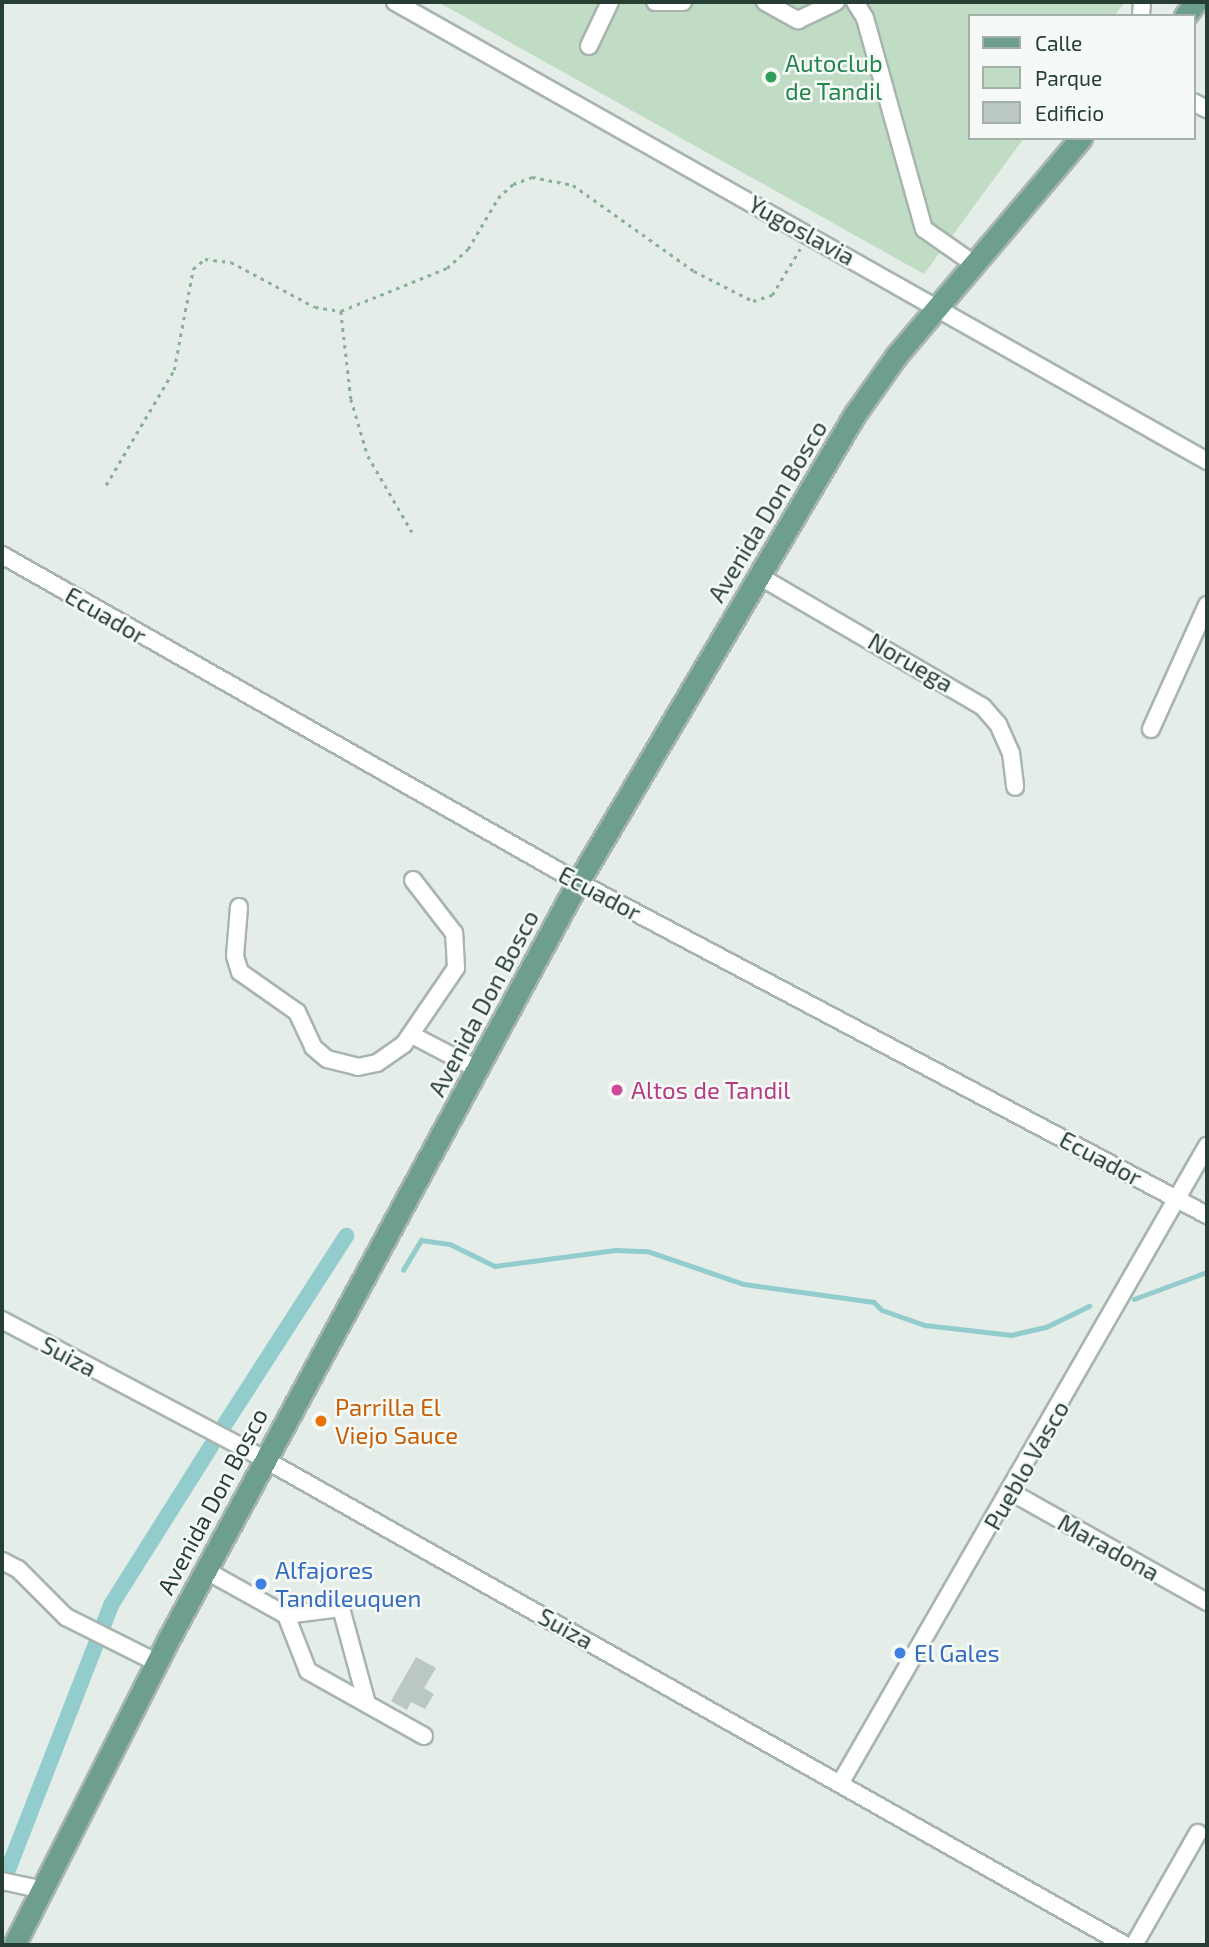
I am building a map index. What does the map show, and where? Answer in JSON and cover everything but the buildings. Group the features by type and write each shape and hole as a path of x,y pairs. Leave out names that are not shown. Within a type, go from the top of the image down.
{"main road":[{"name":"Avenida Don Bosco","path":"14,1945 156,1662 578,882 855,414 938,306 1079,140"}],"street":[{"name":"Yugoslavia","path":"395,2 938,306 1207,461"},
{"path":"589,47 610,2"},
{"path":"655,2 683,2"},
{"path":"765,2 798,20 836,2"},
{"path":"855,2 864,18 924,229 974,264"},
{"name":"Ecuador","path":"2,556 578,882 1207,1216"},
{"name":"Noruega","path":"759,576 983,707 998,723 1011,753 1015,787"},
{"path":"1150,729 1207,605"},
{"path":"239,907 235,956 240,972 298,1012 313,1046 327,1059 343,1066 377,1063 412,1035 446,988 458,952 454,933 413,880"},
{"path":"412,1035 477,1069"},
{"name":"Pueblo Vasco","path":"841,1782 1011,1492 1207,1146"},
{"name":"Suiza","path":"2,1320 264,1459 841,1782 1125,1945"},
{"name":"Maradona","path":"1011,1492 1207,1602"},
{"path":"2,1561 18,1569 66,1617 156,1662"},
{"path":"205,1570 286,1615 341,1608 367,1704"},
{"path":"286,1615 308,1671 425,1736"},
{"path":"1134,1945 1198,1833"},
{"path":"8,1883 41,1889"}],"path":[{"path":"106,485 174,370 193,269 205,259 231,262 315,307 341,311 447,268 468,248 498,198 513,184 532,177 573,185 694,271 753,301 772,295 809,234"},
{"path":"341,311 351,399 368,456 412,533"}],"green space":[{"name":"Autoclub de Tandil","path":"438,2 1125,2 1116,14 968,14 968,140 1023,140 924,274"}],"waterway":[{"path":"225,1424 346,1236"},
{"path":"403,1270 421,1240 450,1244 495,1266 615,1250 647,1251 744,1284 874,1302 882,1310 925,1325 1011,1335 1046,1327 1089,1306"},
{"path":"1134,1299 1207,1272"},
{"path":"2,1885 111,1605 211,1446"}],"place":[{"name":"Autoclub de Tandil","path":"771,77"},
{"name":"Altos de Tandil","path":"617,1090"},
{"name":"Parrilla El Viejo Sauce","path":"321,1421"},
{"name":"Alfajores Tandileuquen","path":"261,1584"},
{"name":"El Gales","path":"900,1653"}]}
